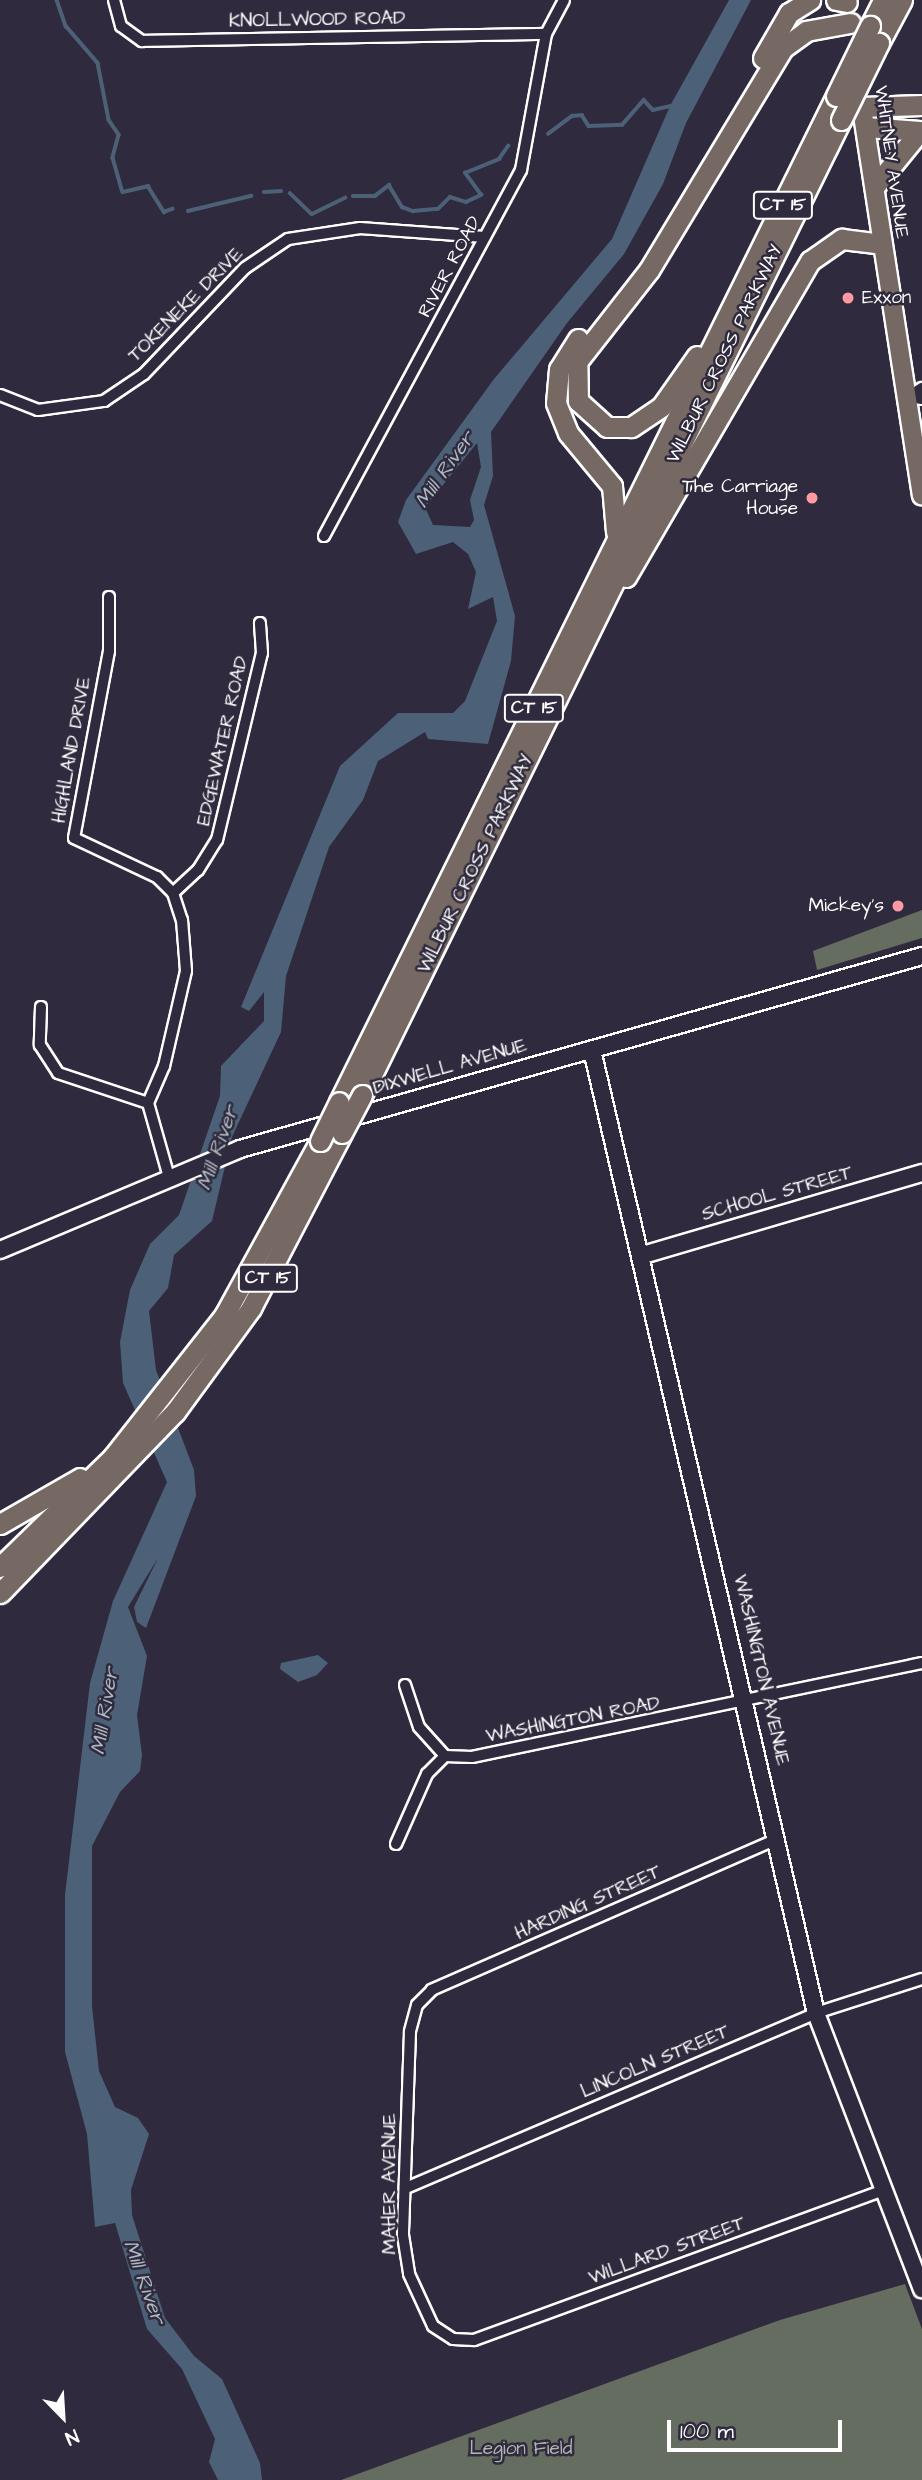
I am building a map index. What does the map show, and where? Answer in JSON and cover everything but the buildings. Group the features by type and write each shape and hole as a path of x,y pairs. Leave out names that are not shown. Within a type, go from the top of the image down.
{"highway":[{"path":"610,555 617,499 561,419 559,369 648,248 794,7 810,0"},
{"name":"WILBUR CROSS PARKWAY","path":"0,1567 113,1457 167,1392 224,1316 320,1141 836,96 860,24 883,0"},
{"name":"WILBUR CROSS PARKWAY","path":"0,1593 149,1444 251,1308 362,1095 902,0"},
{"path":"729,313 651,417 631,427 607,427 578,401 574,372 583,351 655,260 783,48 806,30 860,24"},
{"path":"862,107 922,105"},
{"path":"866,127 920,131"},
{"path":"875,186 920,131"},
{"path":"609,595 636,567 810,261 842,239 882,244"},
{"path":"0,1524 113,1457"}],"main road":[{"name":"WHITNEY AVENUE","path":"843,1 860,24 862,107 882,244 917,395 922,495"}],"street":[{"name":"KNOLLWOOD ROAD","path":"114,0 121,26 142,41 546,34"},
{"name":"RIVER ROAD","path":"324,536 521,170 546,34 564,0"},
{"name":"TOKENEKE DRIVE","path":"0,395 38,410 104,401 144,374 245,268 288,239 360,228 485,237"},
{"name":"HIGHLAND DRIVE","path":"109,597 109,651 74,838 138,864 173,893"},
{"name":"EDGEWATER ROAD","path":"173,893 198,870 217,840 262,653 260,623"},
{"path":"169,1177 148,1102 164,1066 186,971 187,940 173,893"},
{"name":"DIXWELL AVENUE","path":"0,1250 232,1152 922,956"},
{"path":"41,1007 40,1045 58,1073 148,1102"},
{"name":"WASHINGTON AVENUE","path":"592,1050 748,1703 816,2012 922,2289"},
{"name":"SCHOOL STREET","path":"643,1255 922,1173"},
{"name":"WASHINGTON ROAD","path":"445,1756 501,1754 748,1703 922,1663"},
{"path":"396,1844 427,1774 445,1756 419,1727 405,1685"},
{"name":"HARDING STREET","path":"417,2005 432,1990 777,1839"},
{"name":"LINCOLN STREET","path":"406,2188 816,2012 922,1979"},
{"name":"MAHER AVENUE","path":"417,2005 410,2032 404,2249 414,2286 432,2326 462,2341"},
{"name":"WILLARD STREET","path":"462,2341 884,2190"}],"green space":[{"path":"922,910 922,938 817,970 813,951"},
{"name":"Legion Field","path":"905,2284 922,2329 922,2480 341,2480 780,2320"}],"water":[{"name":"Mill River","path":"729,0 751,0 686,123 663,184 624,254 567,323 491,432 493,476 484,505 515,616 511,661 488,744 428,739 425,732 378,761 363,800 329,847 286,976 281,1032 232,1137 212,1221 174,1255 168,1288 149,1311 156,1370 194,1470 196,1496 146,1628 137,1622 134,1607 158,1558 128,1607 147,1656 137,1715 142,1755 140,1771 120,1792 92,1846 92,2006 99,2071 115,2107 138,2118 149,2134 131,2190 132,2215 165,2318 194,2356 222,2379 260,2463 262,2480 218,2480 209,2462 215,2439 182,2369 147,2329 115,2223 95,2227 87,2134 65,2052 65,1895 90,1683 113,1601 167,1482 123,1383 120,1342 130,1290 150,1244 179,1215 220,1096 221,1066 264,1021 264,992 249,1011 241,1007 340,766 398,713 453,713 465,701 497,621 493,597 468,609 476,572 468,554 453,542 416,554 398,522 406,500 494,379 612,239 670,106","holes":["477,443 481,467 470,500 474,520 470,527 433,525 425,507"]},
{"path":"318,1655 328,1663 317,1675 298,1682 280,1669 281,1663"}],"waterway":[{"path":"57,0 66,26 98,63 109,120 119,135 113,158 123,192 148,186 164,212 172,209"},
{"path":"548,134 572,116 582,115 589,126 622,125 644,100 653,110 671,106"},
{"path":"353,196 375,196 389,185 402,207 413,211 438,209 450,197 466,202 481,195 465,173 499,159 508,146"},
{"path":"264,192 281,191"},
{"path":"290,193 312,214 345,198"},
{"path":"188,211 251,196"}],"place":[{"name":"Exxon","path":"848,298"},
{"name":"The Carriage House","path":"812,498"},
{"name":"Mickey’s","path":"898,906"}]}
